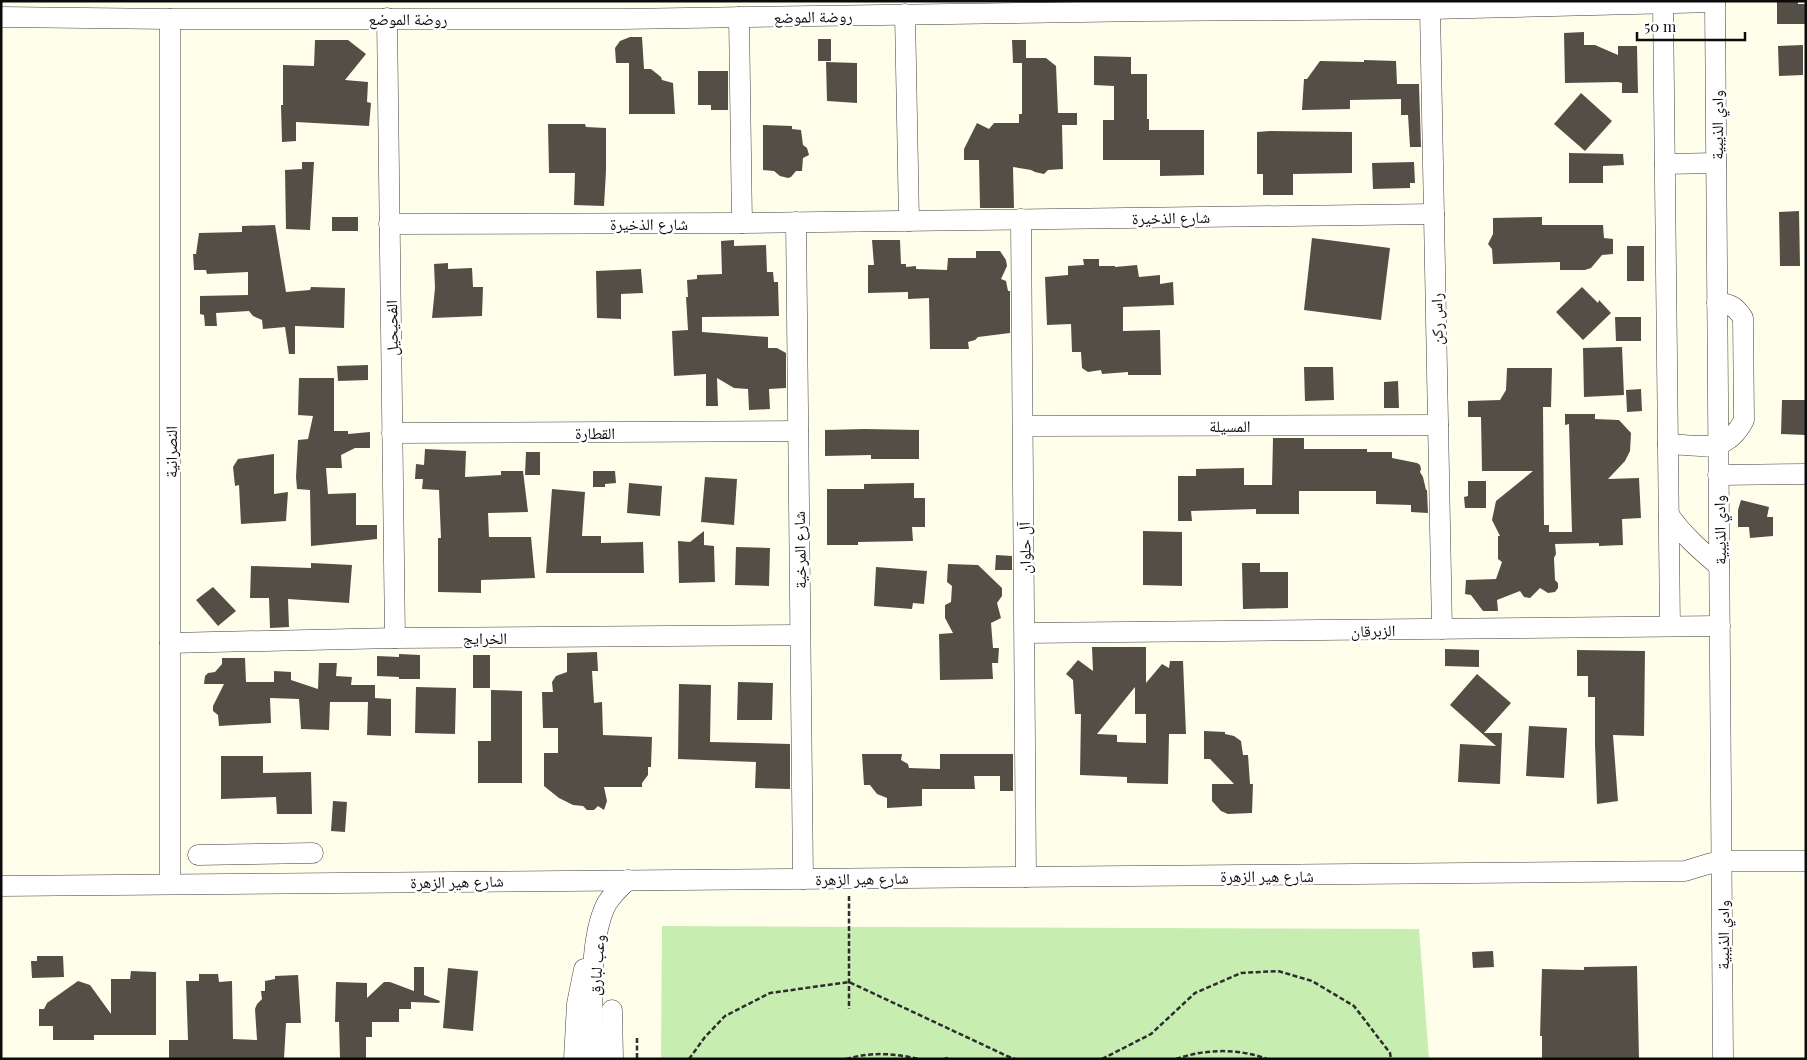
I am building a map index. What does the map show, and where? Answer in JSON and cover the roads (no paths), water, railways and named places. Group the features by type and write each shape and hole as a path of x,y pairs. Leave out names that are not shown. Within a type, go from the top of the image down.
{"street":[{"name":"روضة الموضع","path":"1,17 170,19 330,10 387,18 426,10 623,10 739,17 1146,6 1430,9 1497,5 1715,2"},
{"name":"وادي الذيبية","path":"1715,2 1723,1059"},
{"path":"1663,3 1670,626"},
{"name":"راس ركن","path":"1430,9 1442,629"},
{"path":"905,14 909,221"},
{"path":"739,17 742,223"},
{"name":"الفحيحيل","path":"387,18 395,638"},
{"name":"النصرانية","path":"170,19 170,884"},
{"path":"1665,164 1716,162"},
{"name":"شارع الذخيرة","path":"389,224 742,223 1434,214"},
{"name":"آل حلوان","path":"1021,219 1026,877"},
{"name":"شارع المرخية","path":"796,222 803,879"},
{"name":"المسيلة","path":"1023,426 1438,425"},
{"name":"القطارة","path":"392,433 798,431"},
{"path":"1668,444 1718,446"},
{"path":"1718,475 1806,474"},
{"path":"1669,515 1680,531 1700,551 1720,566"},
{"name":"الزبرقان","path":"1025,633 1720,626"},
{"name":"الخرايج","path":"170,643 395,638 800,635"},
{"path":"198,855 314,853"},
{"path":"248,854 250,883"},
{"name":"شارع هير الزهرة","path":"1,886 1685,871 1722,862 1806,861"},
{"name":"وعب لبارق","path":"574,1059 577,1004 584,974 586,952 594,928 598,906 599,895 594,880"},
{"name":"وعب لبارق","path":"594,1059 594,955 602,914 616,890 628,880"},
{"path":"612,1010 613,1059"}]}
